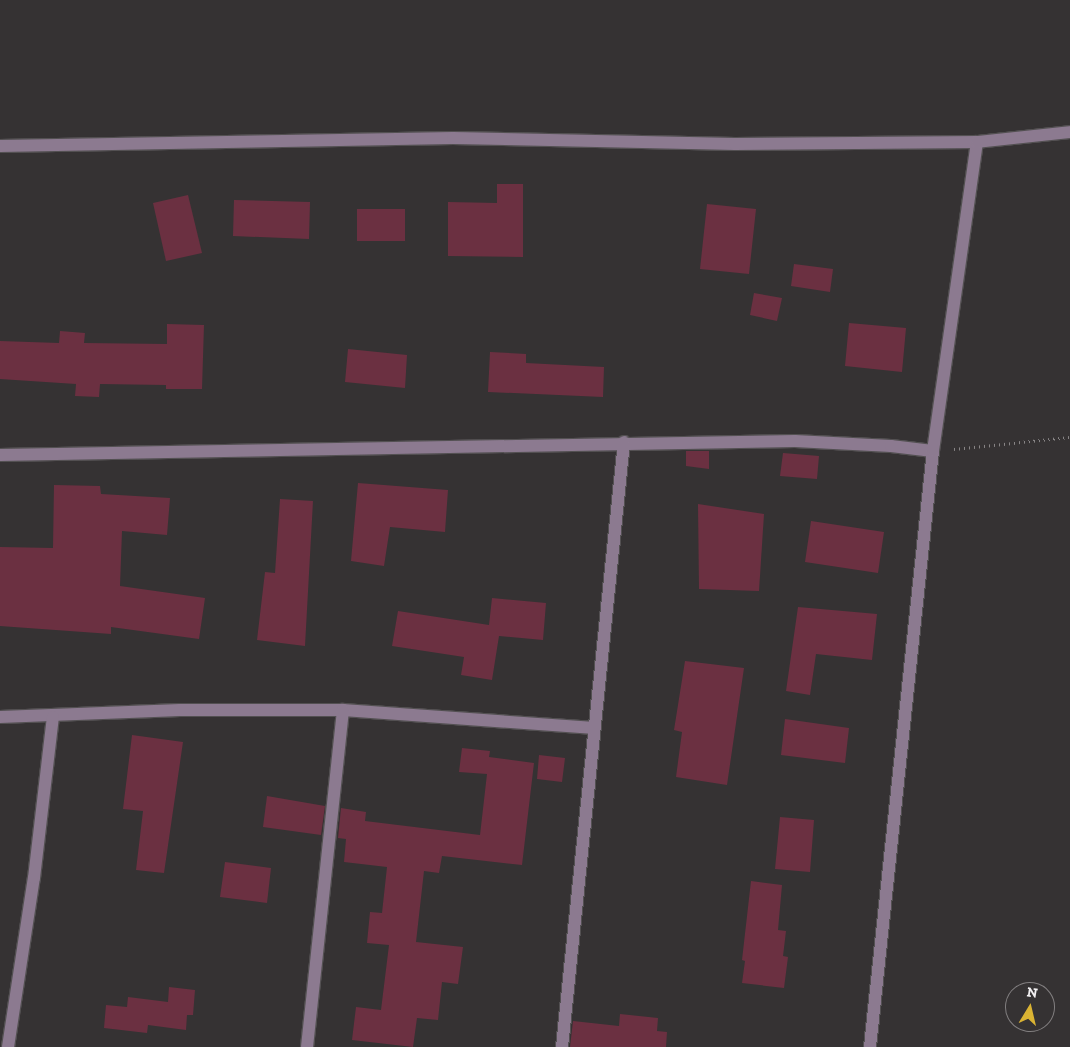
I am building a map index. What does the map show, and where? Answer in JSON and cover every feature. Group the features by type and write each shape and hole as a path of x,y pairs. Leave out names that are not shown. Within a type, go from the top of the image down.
{"street":[{"path":"0,146 454,138 735,144 977,142 1070,132"},
{"path":"870,1047 933,452 977,142"},
{"path":"0,455 91,456 624,442 805,441 933,452"},
{"path":"562,1047 624,442"},
{"path":"0,717 53,717 180,710 343,710 594,728"},
{"path":"307,1047 343,710"},
{"path":"8,1047 6,1027 34,878 53,717"}],"path":[{"path":"933,452 1070,437"}],"building":[{"path":"497,184 523,184 523,257 448,256 448,202 497,203"},
{"path":"188,195 202,253 166,261 153,203"},
{"path":"234,200 310,202 309,239 233,236"},
{"path":"707,204 756,209 749,274 700,269"},
{"path":"357,209 405,209 405,241 357,241"},
{"path":"794,264 833,269 830,292 791,286"},
{"path":"754,293 782,298 777,321 750,315"},
{"path":"849,323 906,328 902,372 845,366"},
{"path":"167,324 204,325 202,389 166,389 166,385 100,384 99,397 75,396 76,384 0,379 0,341 59,343 60,331 85,333 84,343 167,344"},
{"path":"348,349 407,355 405,388 345,382"},
{"path":"490,352 526,354 526,363 604,367 603,397 488,392"},
{"path":"686,451 709,451 709,469 686,466"},
{"path":"783,453 819,456 817,479 780,476"},
{"path":"358,483 448,490 445,532 390,527 384,566 351,561"},
{"path":"54,485 100,486 101,494 170,498 167,535 122,531 120,586 205,598 199,639 111,627 111,634 0,626 0,547 53,548"},
{"path":"280,499 313,501 305,646 257,640 265,572 275,573"},
{"path":"698,504 764,514 759,591 699,589"},
{"path":"811,521 884,532 878,573 805,562"},
{"path":"492,598 546,603 543,640 499,636 492,680 461,675 464,657 392,646 398,611 489,625"},
{"path":"798,607 877,614 872,660 816,654 810,695 786,691"},
{"path":"685,661 744,668 727,785 676,777 682,732 674,730"},
{"path":"785,719 849,728 845,763 781,755"},
{"path":"132,735 183,742 164,873 136,870 143,811 123,809"},
{"path":"462,748 490,751 489,757 534,763 522,865 442,856 439,873 424,871 416,942 463,947 458,984 442,982 438,1020 417,1018 413,1047 352,1040 356,1007 381,1010 389,945 367,943 370,912 382,913 387,867 344,862 346,839 338,838 341,808 366,812 365,821 480,835 487,774 459,772"},
{"path":"539,755 565,758 562,782 537,779"},
{"path":"267,796 325,806 321,835 263,827"},
{"path":"780,817 814,820 810,872 775,869"},
{"path":"225,862 271,868 267,903 220,897"},
{"path":"751,881 782,885 778,930 786,931 783,956 788,957 784,988 742,983 745,961 742,960"},
{"path":"169,987 195,990 193,1015 187,1015 186,1030 148,1025 147,1033 104,1028 106,1005 127,1007 128,997 168,1002"},
{"path":"620,1014 658,1018 657,1031 667,1032 666,1047 570,1047 573,1021 619,1026"}]}
